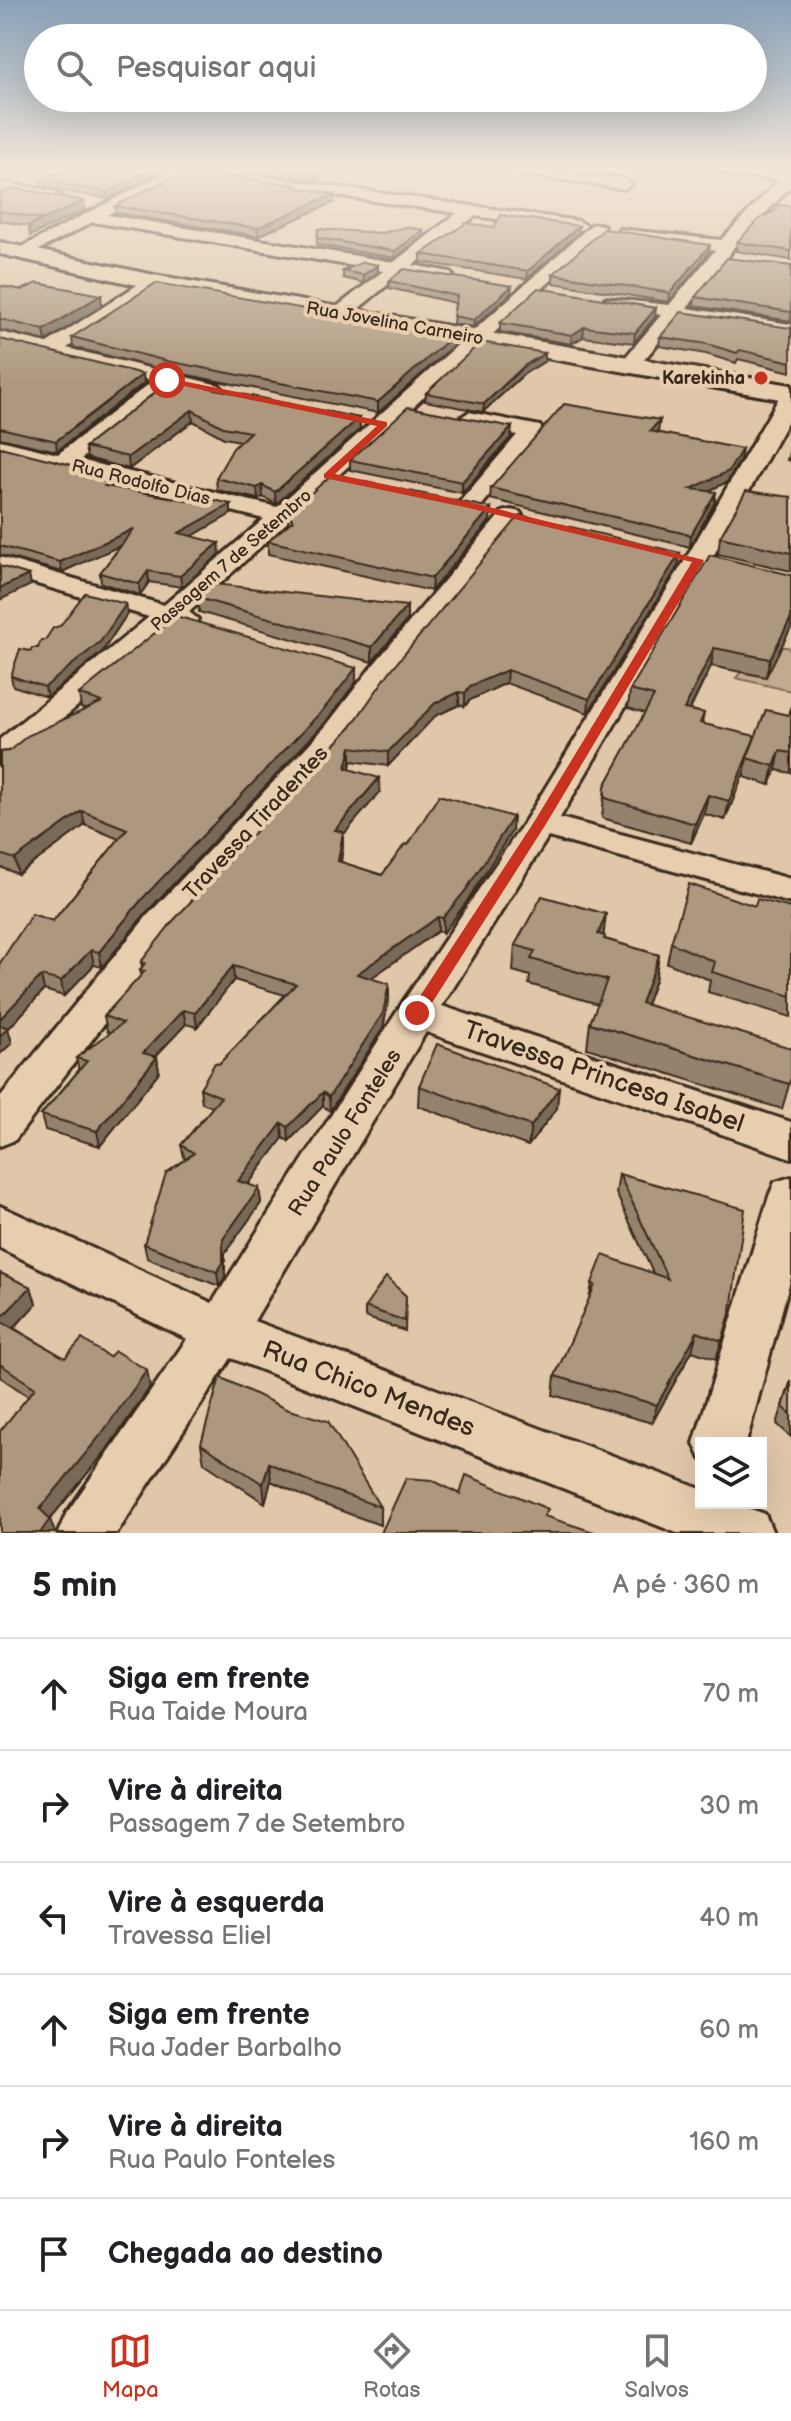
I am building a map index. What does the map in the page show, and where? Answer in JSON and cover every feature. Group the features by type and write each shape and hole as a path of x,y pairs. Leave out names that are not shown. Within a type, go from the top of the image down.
{"street":[{"path":"256,241 459,278"},
{"path":"341,313 435,241"},
{"name":"Passagem 7 de Setembro","path":"0,755 14,726 169,615 533,290 573,241"},
{"path":"666,241 727,254"},
{"path":"631,363 738,241"},
{"name":"Rua Jovelina Carneiro","path":"10,250 154,282 631,363 791,394"},
{"path":"50,350 154,282"},
{"path":"503,285 562,294"},
{"path":"590,298 791,330"},
{"path":"0,338 229,393"},
{"path":"61,463 167,380"},
{"name":"Rua Paulo Fonteles","path":"85,1533 221,1331 417,1013 540,824 698,560 791,394"},
{"path":"405,407 532,431 469,505 441,499"},
{"path":"353,418 384,424"},
{"name":"Rua Rodolfo Dias","path":"0,447 282,516"},
{"path":"328,476 356,482"},
{"name":"Travessa Tiradentes","path":"0,1128 160,925 337,733 364,672 527,520 469,505"},
{"path":"0,565 214,628"},
{"path":"540,824 791,891"},
{"name":"Travessa Princesa Isabel","path":"417,1013 791,1140"},
{"path":"722,1437 791,1196"},
{"name":"Rua Chico Mendes","path":"0,1226 221,1331 710,1521"}],"shaded area":[{"path":"761,647 788,647 791,653 791,691 736,678"}],"building":[{"path":"332,241 409,241 395,251"},
{"path":"441,241 563,241 528,271 421,254"},
{"path":"591,241 680,241 710,245 670,293 553,274"},
{"path":"791,241 791,251 737,242"},
{"path":"727,258 791,266 791,312 695,297"},
{"path":"363,262 378,265 363,275 343,271"},
{"path":"404,269 512,286 474,320 453,316 457,296 389,281"},
{"path":"37,283 101,295 44,330 0,319 0,286 22,290"},
{"path":"156,283 454,335 378,402 167,361 72,337"},
{"path":"538,288 656,308 635,333 584,327 572,335 500,323"},
{"path":"681,312 791,328 791,362 660,337"},
{"path":"0,339 143,374 56,441 0,428"},
{"path":"481,342 545,353 524,366 484,404 426,393"},
{"path":"171,380 359,418 275,492 262,485 257,488 216,478 233,448 250,432 223,427 192,410 128,457 85,447"},
{"path":"564,404 660,420 650,431 742,449 729,471 691,489 716,492 691,535 491,488"},
{"path":"408,407 512,427 462,482 350,460"},
{"path":"0,447 108,474 102,479 113,482 105,486 203,503 206,498 231,504 179,533 219,543 180,576 148,571 139,584 100,573 134,529 60,562 0,546"},
{"path":"331,475 491,508 432,578 268,541 293,520 288,514"},
{"path":"746,491 791,497 791,553 720,537"},
{"path":"520,515 680,553 589,699 507,670 470,686 465,693 459,692 435,703 388,752 351,747 346,768 379,778 335,830 343,832 338,861 382,875 405,844 408,845 439,795 513,817 466,890 443,918 438,917 357,974 389,984 383,1013 329,1097 323,1092 288,1127 282,1123 238,1181 259,1188 223,1239 223,1263 217,1272 144,1244 166,1173 194,1153 181,1145 221,1097 200,1088 215,1063 219,1064 296,984 233,966 195,1013 183,1010 143,1053 157,1057 97,1131 41,1115 87,1061 76,1058 123,1023 104,1016 145,971 140,970 145,963 141,962 173,921 350,728 391,670"},
{"path":"710,555 791,575 791,618 770,659 714,648 684,709 704,713 700,723 755,736 729,801 708,795 695,824 605,798 605,786 654,696 630,690"},
{"path":"0,566 29,575 0,588"},
{"path":"215,584 407,606 372,647 198,598"},
{"path":"85,593 126,604 100,642 45,687 11,676 20,649 30,651 38,648 41,640 45,640 53,628 60,626"},
{"path":"176,616 356,668 323,710 142,899 99,952 91,950 61,981 41,976 0,1019 0,963 32,914 53,921 127,829 82,811 15,859 0,854 0,752 9,751 27,736 102,702 79,694"},
{"path":"791,706 791,753 780,751 774,766 747,758 766,710 788,715"},
{"path":"689,884 755,906 757,899 791,908 791,996 712,972 715,962 671,943"},
{"path":"542,896 606,914 598,934 605,936 604,939 659,955 641,1003 791,1048 789,1084 590,1023 607,980 531,959 535,951 515,945"},
{"path":"0,1025 8,1028 0,1036"},
{"path":"437,1044 559,1088 531,1126 419,1086"},
{"path":"619,1174 745,1209 731,1310 722,1341 697,1332 657,1405 555,1376 595,1285 592,1283 603,1255 668,1279"},
{"path":"0,1273 31,1287 0,1319"},
{"path":"386,1277 406,1296 405,1321 365,1307"},
{"path":"0,1321 65,1358 82,1339 109,1357 115,1351 147,1370 100,1436 40,1509 50,1519 40,1533 0,1533 0,1431 35,1388 0,1364"},
{"path":"220,1377 286,1409 328,1421 380,1507 312,1483 269,1463 263,1484 201,1444"},
{"path":"791,1382 791,1414 783,1407"},
{"path":"466,1475 548,1509 544,1516 597,1533 381,1533 406,1478 432,1480 460,1494"}],"place":[{"name":"Karekinha","path":"761,378"}],"route":[{"path":"167,380 384,424 328,476 469,505 698,560 540,824 417,1013"}]}
